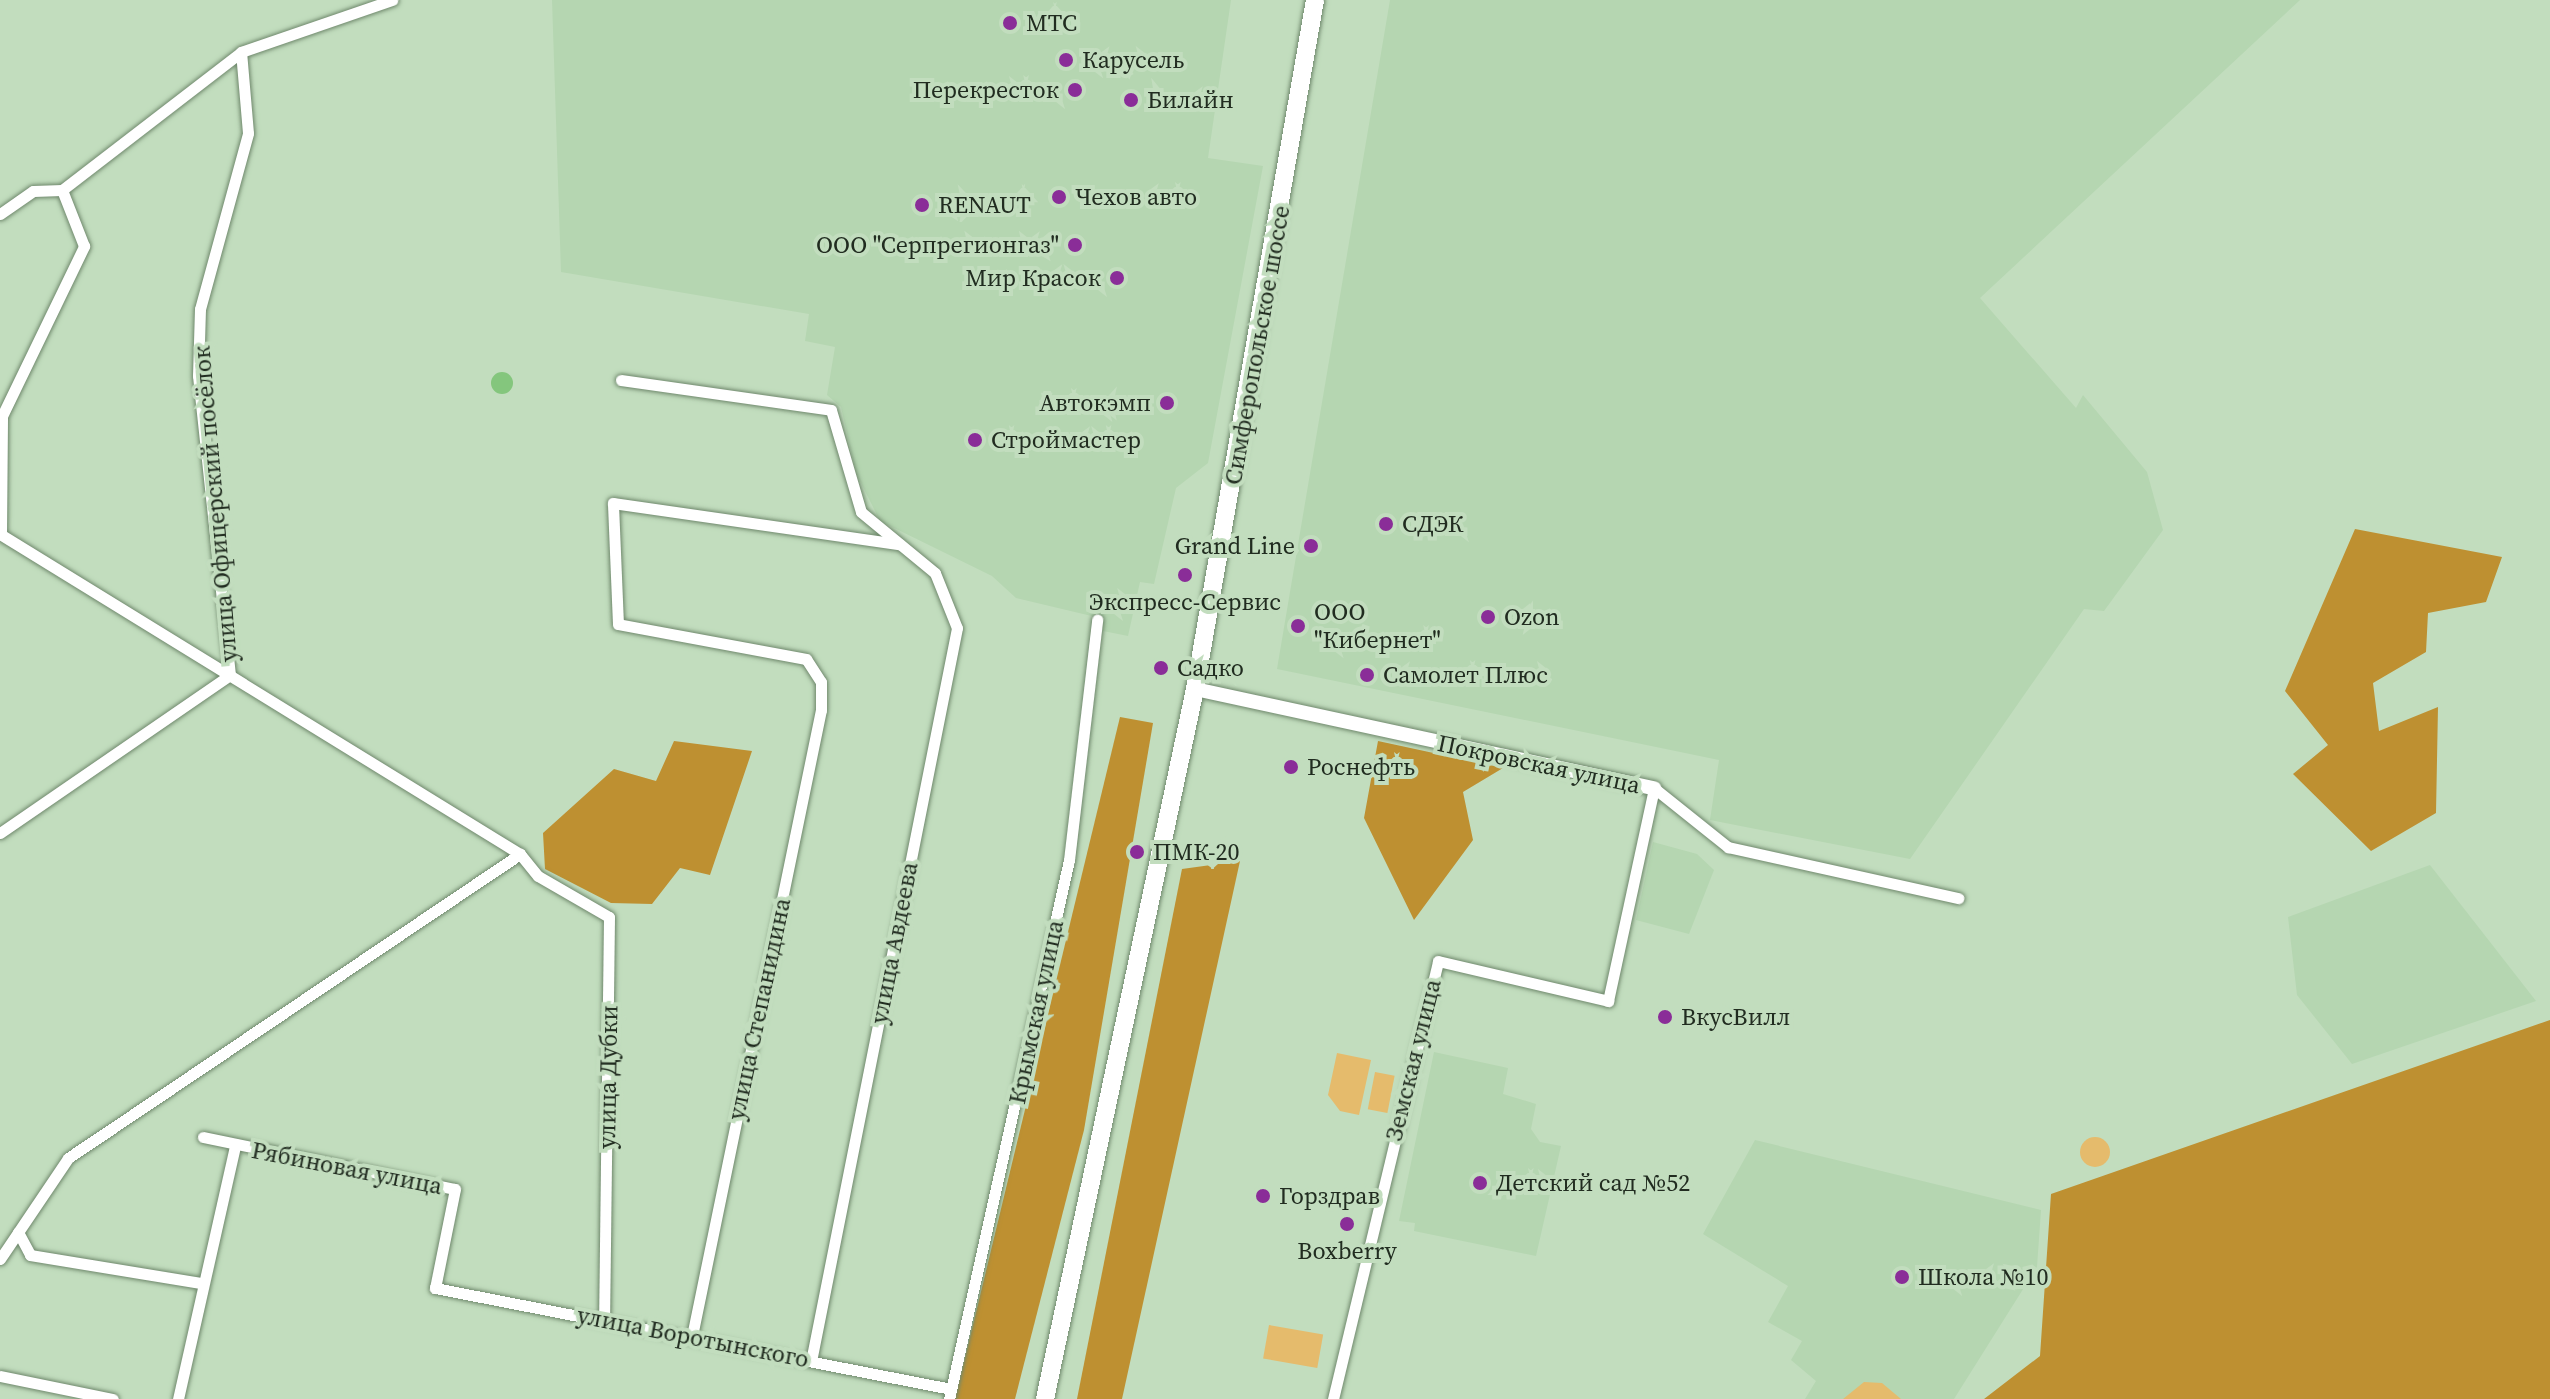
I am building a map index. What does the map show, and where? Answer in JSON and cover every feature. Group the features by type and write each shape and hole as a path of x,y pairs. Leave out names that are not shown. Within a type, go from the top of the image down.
{"main road":[{"name":"Симферопольское шоссе","path":"1045,1399 1195,689 1315,0"}],"street":[{"path":"0,214 33,191 62,190 241,52 392,0"},
{"name":"улица Офицерский посёлок","path":"230,675 198,376 200,309 248,133 241,52"},
{"path":"0,534 2,416 84,246 62,190"},
{"name":"улица Авдеева","path":"621,380 831,410 861,512 935,573 957,628 811,1361"},
{"name":"улица Степанидина","path":"692,1336 821,710 821,682 806,659 618,624 613,503 899,544"},
{"name":"улица Офицерский посёлок","path":"0,534 520,854 538,876"},
{"name":"Крымская улица","path":"950,1394 1069,860 1097,620"},
{"name":"улица Офицерский посёлок","path":"0,833 230,675"},
{"name":"Покровская улица","path":"1195,689 1654,788 1728,847 1958,898"},
{"name":"Земская улица","path":"1333,1399 1438,961 1608,1001 1654,788"},
{"path":"0,1259 68,1158 520,854"},
{"name":"улица Дубки","path":"538,876 609,917 604,1319"},
{"name":"Рябиновая улица","path":"203,1137 455,1189 435,1288"},
{"name":"Рябиновая улица","path":"178,1399 201,1283 235,1146"},
{"path":"18,1232 30,1255 201,1283"},
{"name":"улица Воротынского","path":"435,1288 692,1336 950,1394"},
{"path":"0,1376 113,1399"}],"shaded area":[{"path":"552,0 1231,0 1208,158 1263,166 1208,463 1176,488 1154,584 1140,582 1128,636 1103,631 1100,618 1016,598 992,576 880,521 856,473 841,407 827,395 835,347 805,341 809,314 561,272"},
{"path":"1390,0 2300,0 1980,298 2076,408 2083,395 2147,472 2163,530 2104,611 2084,609 1910,859 1710,820 1719,760 1277,669"},
{"path":"502,372 510,375 513,383 510,391 502,394 494,391 491,383 494,375"},
{"path":"2355,529 2502,557 2486,602 2428,613 2426,652 2373,683 2379,731 2438,707 2436,813 2371,851 2293,774 2328,745 2285,691"},
{"path":"1120,717 1153,723 1084,1130 1015,1399 955,1399"},
{"path":"674,741 752,751 710,875 680,868 652,904 611,903 545,869 543,833 614,769 656,781"},
{"path":"1378,741 1503,768 1463,792 1473,840 1414,920 1364,818"},
{"path":"1653,842 1697,854 1714,870 1689,934 1636,920"},
{"path":"1240,861 1122,1399 1077,1399 1182,869"},
{"path":"2430,865 2536,1001 2352,1064 2297,995 2288,917"},
{"path":"2550,1020 2550,1399 1984,1399 2040,1356 2051,1194"},
{"name":"Детский сад №52","path":"1434,1052 1508,1068 1503,1094 1536,1104 1531,1129 1540,1142 1561,1146 1536,1256 1414,1231 1415,1223 1399,1221"},
{"path":"1337,1053 1371,1060 1359,1115 1340,1111 1328,1095"},
{"path":"1375,1072 1395,1076 1387,1113 1368,1109"},
{"path":"2095,1137 2106,1141 2110,1152 2106,1163 2095,1167 2084,1163 2080,1152 2084,1141"},
{"name":"Школа №10","path":"1755,1140 2041,1210 2037,1267 1954,1399 1805,1399 1816,1381 1791,1360 1802,1341 1768,1322 1788,1286 1703,1234"},
{"path":"1269,1325 1323,1335 1317,1368 1263,1358"},
{"path":"1864,1382 1882,1383 1901,1399 1843,1399"}],"place":[{"name":"МТС","path":"1010,23"},
{"name":"Карусель","path":"1066,60"},
{"name":"Перекресток","path":"1075,90"},
{"name":"Билайн","path":"1131,100"},
{"name":"Чехов авто","path":"1059,197"},
{"name":"RENAUT","path":"922,205"},
{"name":"ООО \"Серпрегионгаз\"","path":"1075,245"},
{"name":"Мир Красок","path":"1117,278"},
{"name":"Автокэмп","path":"1167,403"},
{"name":"Строймастер","path":"975,440"},
{"name":"СДЭК","path":"1386,524"},
{"name":"Grand Line","path":"1311,546"},
{"name":"Экспресс-Сервис","path":"1185,575"},
{"name":"Ozon","path":"1488,617"},
{"name":"ООО \"Кибернет\"","path":"1298,626"},
{"name":"Садко","path":"1161,668"},
{"name":"Самолет Плюс","path":"1367,675"},
{"name":"Роснефть","path":"1291,767"},
{"name":"ПМК-20","path":"1137,852"},
{"name":"ВкусВилл","path":"1665,1017"},
{"name":"Детский сад №52","path":"1480,1183"},
{"name":"Горздрав","path":"1263,1196"},
{"name":"Boxberry","path":"1347,1224"},
{"name":"Школа №10","path":"1902,1277"}]}
